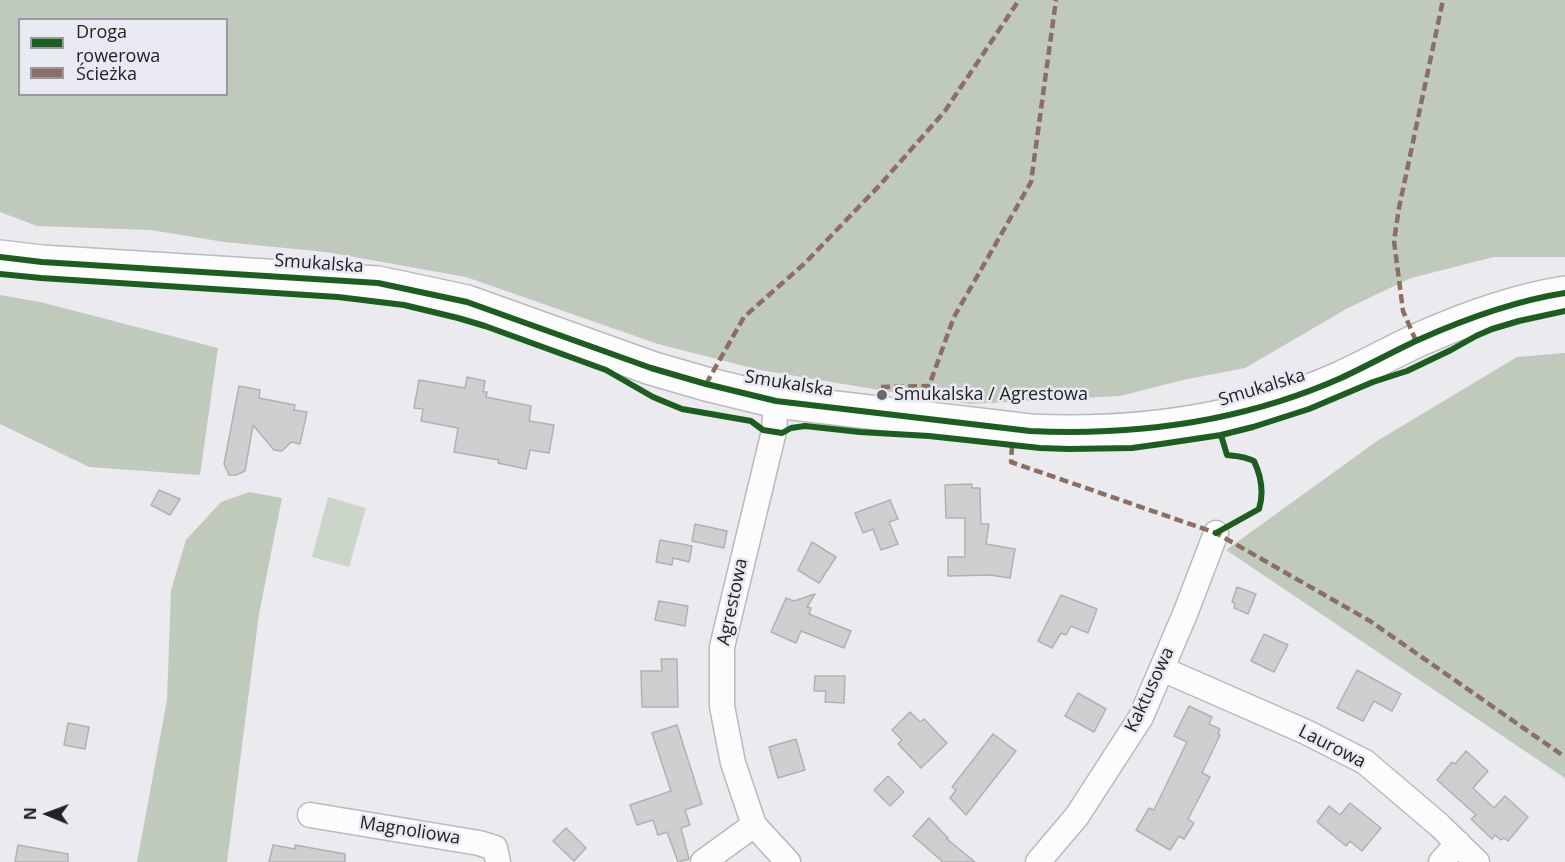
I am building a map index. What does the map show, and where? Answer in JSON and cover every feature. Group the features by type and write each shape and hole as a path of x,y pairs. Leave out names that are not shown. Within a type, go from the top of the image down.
{"street":[{"name":"Smukalska","path":"0,257 42,262 378,283 467,302 651,368 777,401 1030,431 1095,433 1155,428 1224,417 1287,399 1340,378 1416,341 1474,317 1534,298 1565,293"},
{"name":"Agrestowa","path":"777,401 774,431 722,646 722,706 733,763 754,825 788,862"},
{"name":"Kaktusowa","path":"1038,862 1077,816 1141,717 1185,614 1216,533"},
{"name":"Laurowa","path":"1162,669 1306,732 1365,762 1439,825 1477,862"},
{"name":"Magnoliowa","path":"310,815 479,843 495,848 498,862"},
{"path":"703,862 754,825"},
{"path":"1441,862 1458,843"}],"shaded area":[{"path":"328,497 366,508 349,567 312,557"}],"green space":[{"path":"0,0 1565,0 1565,257 1494,257 1411,278 1348,308 1245,368 1183,380 1120,396 970,404 873,389 760,370 658,344 466,277 326,252 224,242 151,230 37,226 0,212"},
{"path":"0,295 40,302 218,348 200,475 89,467 0,424"},
{"path":"1565,353 1565,778 1226,550 1377,441 1517,357"},
{"path":"249,492 282,498 259,614 227,862 137,862 167,700 171,590 186,540 221,502"}],"building":[{"path":"467,377 485,381 483,392 487,392 486,397 531,406 529,421 554,425 549,453 530,450 526,469 498,463 499,460 454,452 458,428 421,421 423,409 414,408 419,380 465,388"},
{"path":"239,386 260,390 259,398 295,405 294,410 307,412 300,444 291,442 282,451 274,450 253,425 245,471 229,475 224,464"},
{"path":"972,484 972,488 980,488 981,524 989,524 986,544 1015,549 1010,578 990,575 948,576 948,557 965,557 965,518 946,518 945,485"},
{"path":"159,490 180,499 170,515 151,505"},
{"path":"890,500 898,519 889,522 898,544 881,550 873,529 863,533 855,513"},
{"path":"695,524 727,531 724,548 692,541"},
{"path":"660,540 692,546 689,562 673,558 672,565 656,562"},
{"path":"812,542 836,557 819,583 798,570"},
{"path":"1237,587 1256,594 1248,614 1234,608 1235,603 1232,602"},
{"path":"815,594 807,607 811,608 809,614 851,631 844,648 801,631 796,643 771,632 786,598 794,601"},
{"path":"1061,595 1097,609 1088,633 1071,626 1066,635 1061,633 1052,648 1038,641"},
{"path":"659,601 688,606 685,626 655,620"},
{"path":"1264,634 1288,645 1274,672 1251,661"},
{"path":"661,659 677,659 678,707 642,707 641,671 662,671"},
{"path":"1357,670 1401,694 1392,711 1374,701 1363,721 1337,708"},
{"path":"815,676 845,676 844,703 825,702 826,691 814,691"},
{"path":"1078,693 1106,709 1094,732 1065,716"},
{"path":"1189,706 1212,717 1209,724 1220,729 1218,734 1220,735 1202,773 1210,777 1188,819 1194,823 1184,839 1179,836 1170,850 1136,830 1149,808 1154,810 1187,742 1174,736"},
{"path":"910,712 920,722 924,719 947,743 921,768 898,744 902,740 892,730"},
{"path":"68,723 89,727 85,749 64,745"},
{"path":"677,725 702,804 685,810 690,825 681,828 689,859 679,862 667,832 658,835 653,820 637,825 630,805 671,791 652,733"},
{"path":"993,734 1016,751 966,815 950,798 956,790 952,787"},
{"path":"796,739 805,770 778,778 769,747"},
{"path":"1466,751 1488,771 1473,788 1494,808 1505,796 1528,817 1508,841 1504,838 1501,840 1495,835 1492,839 1471,819 1476,815 1437,780 1452,762 1455,764"},
{"path":"888,776 904,792 890,806 874,790"},
{"path":"1350,803 1381,828 1362,851 1350,841 1346,846 1317,822 1329,806 1340,815"},
{"path":"929,818 947,839 975,862 943,862 913,836"},
{"path":"566,828 586,848 574,861 553,841"},
{"path":"18,845 68,854 68,862 15,862"},
{"path":"273,845 295,849 295,845 345,854 345,862 269,862"}],"marked path":[{"path":"706,384 744,317 804,264 878,187 945,111 1019,0"},
{"path":"881,387 929,386 954,317 1031,182 1056,0"},
{"path":"1416,341 1403,311 1394,241 1443,0"},
{"path":"1012,446 1011,462 1216,533 1370,621 1565,757"}],"cycle path":[{"path":"0,257 42,262 378,283 467,302 651,368 776,401 1030,431 1070,432 1110,431 1188,423 1266,406 1341,378 1418,340 1472,318 1508,306 1565,293"},
{"path":"0,274 338,297 404,305 485,326 606,370 653,397 682,409 751,421 763,430 782,433 791,428 805,426 1069,449 1132,448 1221,435 1253,427 1309,409 1373,382 1407,371 1492,329 1565,311"},
{"path":"1216,533 1259,509 1261,497 1260,479 1254,461 1227,455 1221,435"}],"place":[{"name":"Smukalska / Agrestowa","path":"882,395"}]}
